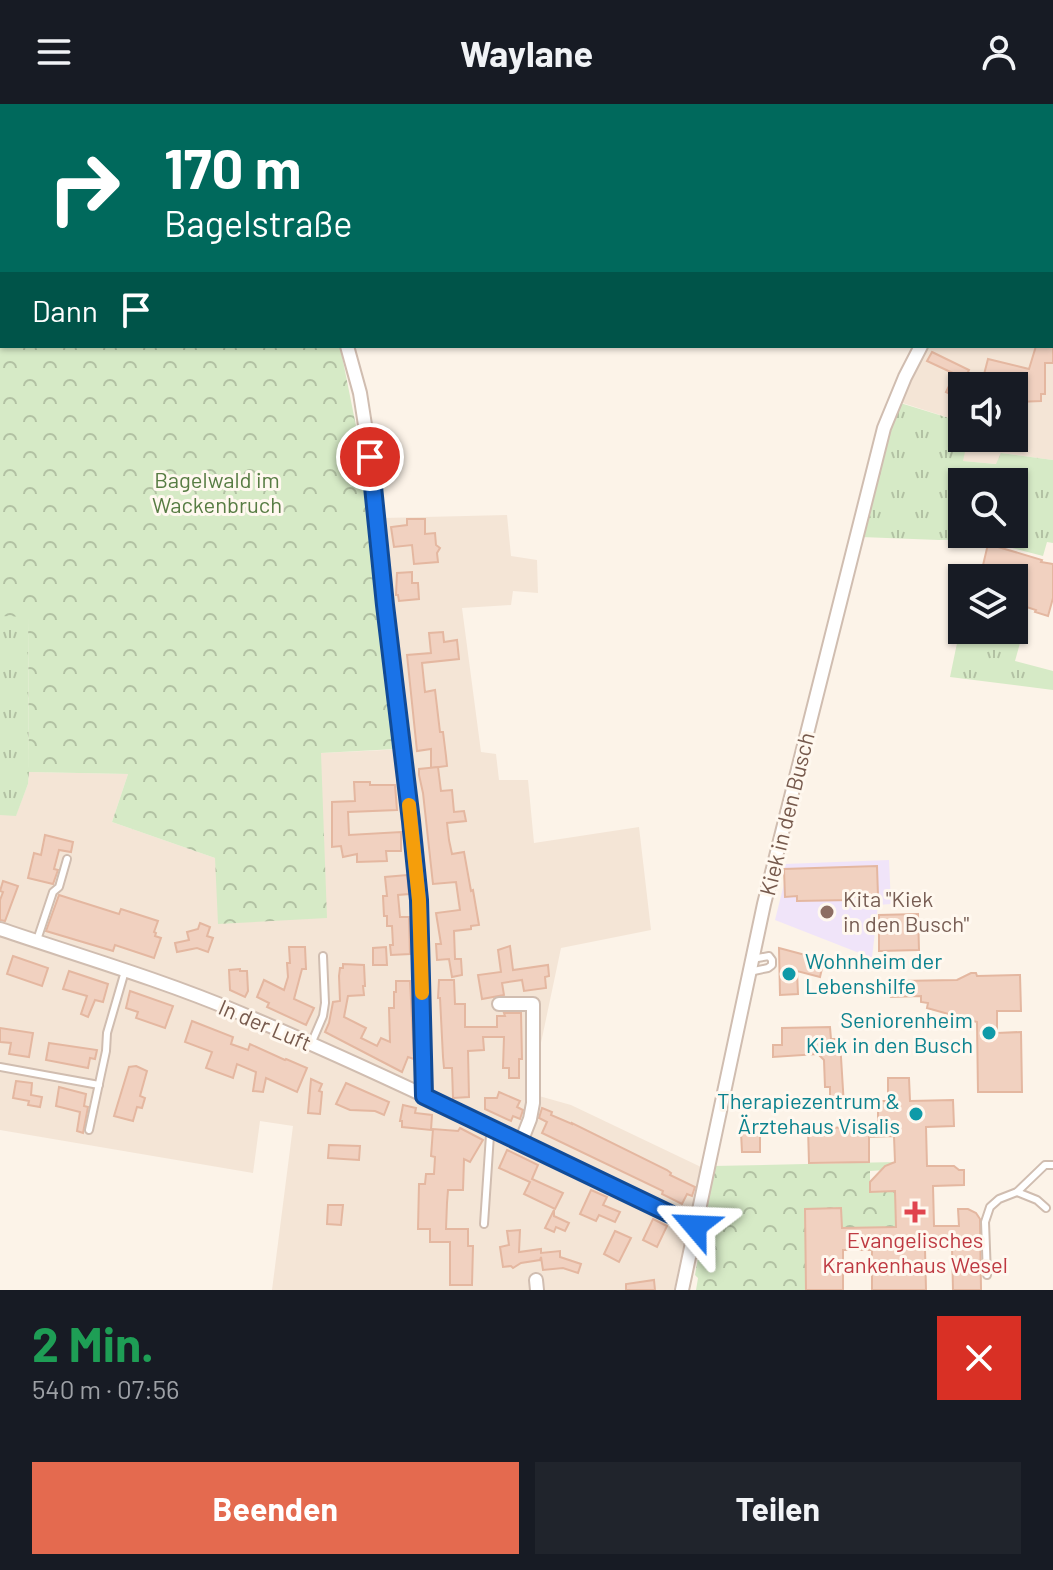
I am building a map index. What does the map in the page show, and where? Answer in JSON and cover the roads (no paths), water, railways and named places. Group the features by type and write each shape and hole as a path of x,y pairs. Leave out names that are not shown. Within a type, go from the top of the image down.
{"street":[{"path":"348,348 360,393 370,457 411,821 419,900 424,1096"},
{"name":"Kiek in den Busch","path":"682,1290 764,904 884,428 920,348"},
{"name":"In der Luft","path":"0,929 237,1012 424,1096 695,1226"},
{"path":"499,1004 539,1002 533,1103 521,1142"}],"lane":[{"path":"37,941 67,859"},
{"path":"311,1044 325,1003 323,956"},
{"path":"89,1130 107,1033 125,971"},
{"path":"0,1067 99,1085"},
{"path":"484,1224 490,1135 493,1129"},
{"path":"987,1275 985,1222 990,1207 999,1199 1017,1192 1045,1165 1053,1165"},
{"path":"1017,1192 1037,1200 1046,1208"}],"place":[{"name":"Kita \"Kiek in den Busch\"","path":"827,912"},
{"name":"Wohnheim der Lebenshilfe","path":"789,974"},
{"name":"Seniorenheim Kiek in den Busch","path":"989,1033"},
{"name":"Therapiezentrum & Ärztehaus Visalis","path":"916,1114"},
{"name":"Evangelisches Krankenhaus Wesel","path":"915,1212"}],"park label":[{"name":"Bagelwald im Wackenbruch","path":"217,492"}]}
